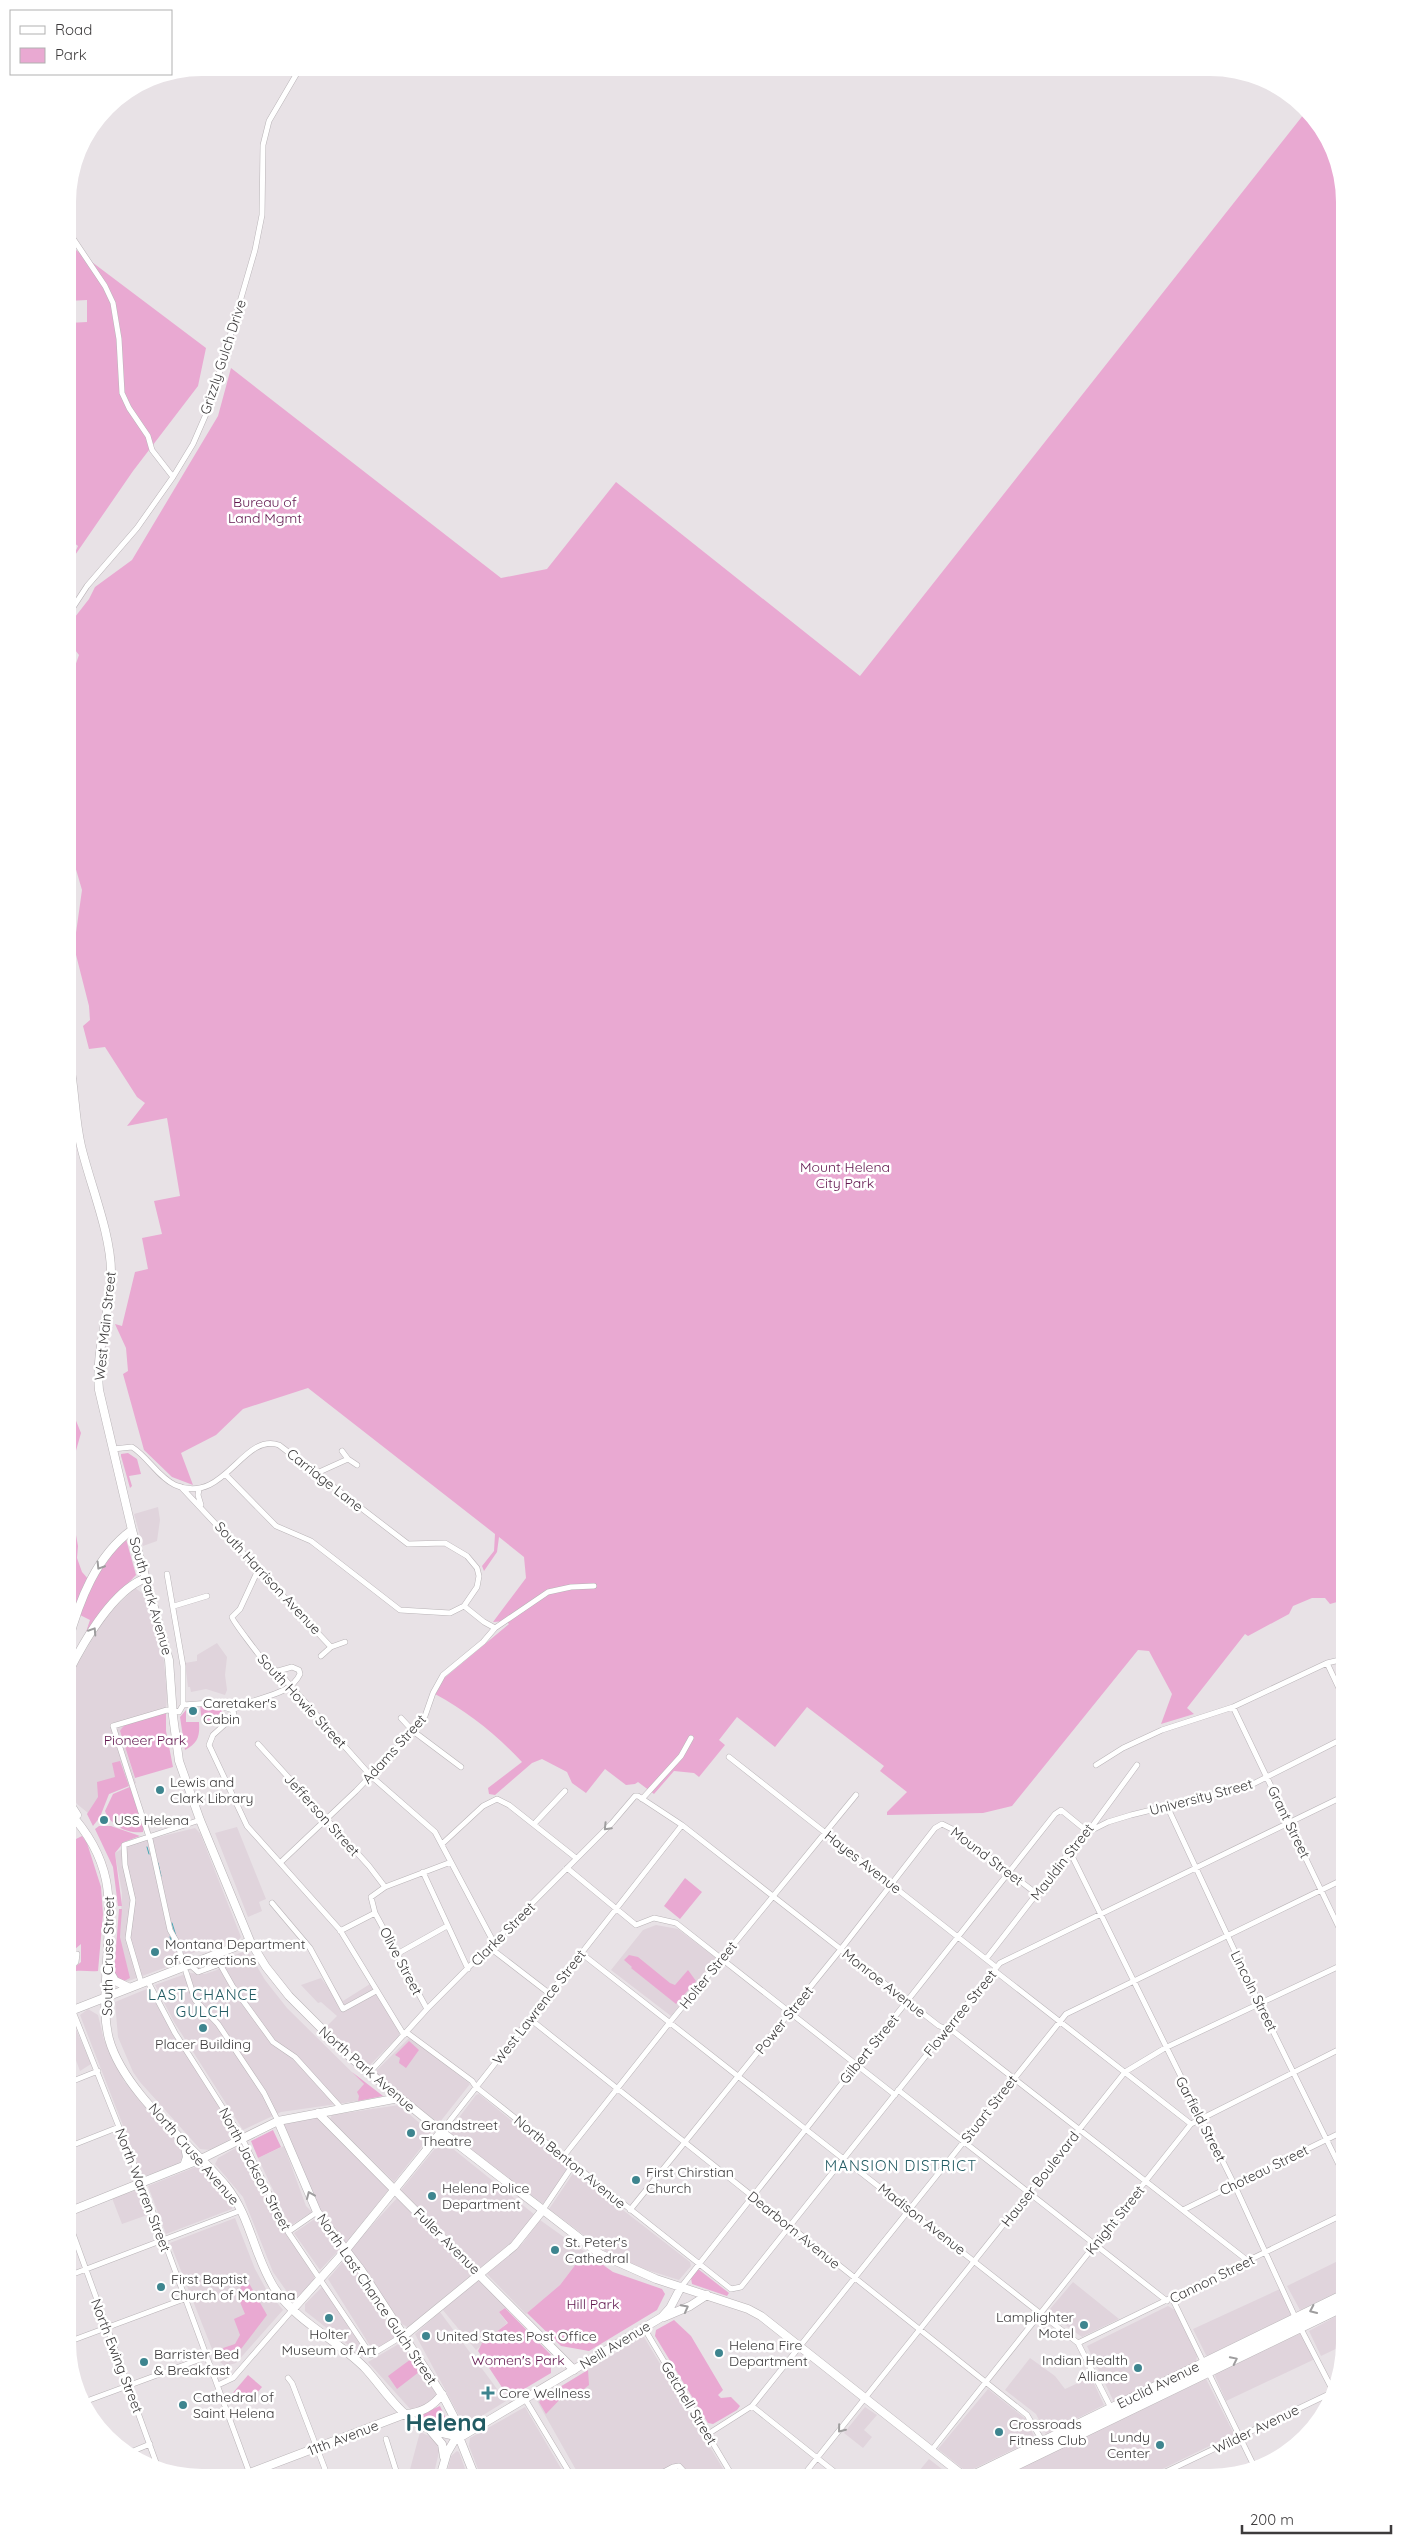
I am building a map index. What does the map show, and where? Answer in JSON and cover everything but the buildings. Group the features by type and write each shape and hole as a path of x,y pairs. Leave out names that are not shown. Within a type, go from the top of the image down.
{"highway":[{"name":"Euclid Avenue","path":"1298,2323 1336,2299"},
{"name":"Euclid Avenue","path":"991,2469 1045,2446 1298,2323 1336,2309"},
{"name":"Euclid Avenue","path":"1007,2469 1045,2446"}],"street":[{"name":"Grizzly Gulch Drive","path":"77,601 86,586 137,528 193,444 221,372 257,242 262,215 263,145 269,121 295,76"},
{"path":"77,244 114,303 119,339 122,393 129,408 148,436 152,450 172,477"},
{"name":"West Main Street","path":"77,1105 80,1143 111,1265 110,1288 98,1374 99,1390 114,1449"},
{"name":"Carriage Lane","path":"199,1489 226,1475 253,1449 269,1442 283,1447 408,1544 445,1543 467,1556 477,1568 479,1576 477,1587 464,1606"},
{"path":"114,1449 132,1447 162,1476 179,1486 199,1489"},
{"name":"South Park Avenue","path":"114,1449 132,1530 169,1660 172,1712 179,1761 200,1820 250,1941"},
{"path":"342,1451 348,1459 357,1465"},
{"path":"317,1473 348,1459"},
{"path":"226,1475 276,1526 311,1541 400,1610 450,1613 464,1606 495,1628"},
{"name":"South Harrison Avenue","path":"179,1486 204,1510 332,1647"},
{"name":"South Harrison Avenue","path":"199,1489 199,1499 204,1510"},
{"path":"76,1614 100,1566 115,1546 132,1530"},
{"name":"South Howie Street","path":"259,1568 240,1608 232,1618 233,1623 248,1637 266,1663 279,1673 371,1776 435,1832 494,1943"},
{"path":"168,1574 183,1666 185,1705"},
{"path":"76,1659 104,1614 125,1590 146,1578"},
{"name":"Adams Street","path":"281,1862 371,1776 413,1732 426,1716 433,1693 443,1675 483,1642 495,1628 548,1592 571,1587 594,1586"},
{"path":"174,1606 207,1596"},
{"path":"321,1656 332,1647 345,1642"},
{"path":"1096,1765 1123,1748 1162,1730 1233,1707 1327,1663 1336,1661"},
{"path":"1327,1663 1336,1682"},
{"path":"278,2121 264,2093 218,2024 195,2000 186,1966 178,1944 170,1930 149,1837 113,1726 167,1710 178,1712 185,1705 211,1703 233,1710 287,1688 300,1674 299,1670 292,1666 279,1673"},
{"name":"Grant Street","path":"1233,1707 1336,1921"},
{"name":"North Benton Avenue","path":"233,1710 234,1716 213,1735 209,1745 240,1813 247,1826 281,1862 340,1931 376,1991 405,2033 472,2081 476,2088 573,2165 731,2289 736,2290"},
{"path":"401,1718 413,1732 461,1767"},
{"name":"Clarke Street","path":"368,2073 635,1796 640,1797 681,1756 691,1738"},
{"name":"University Street","path":"1088,1832 1108,1822 1249,1786 1336,1742"},
{"name":"Jefferson Street","path":"258,1744 327,1819 384,1886"},
{"name":"Hayes Avenue","path":"729,1757 1192,2124"},
{"name":"Mauldin Street","path":"986,1959 1070,1852 1088,1832 1138,1765"},
{"path":"534,1824 565,1791"},
{"name":"Holter Street","path":"564,2157 670,2022 856,1795"},
{"name":"Monroe Avenue","path":"640,1797 682,1825 939,2026 948,2028 1014,2078 1248,2262"},
{"path":"442,1844 494,1798 509,1805 576,1858"},
{"name":"Flowerree Street","path":"736,2290 741,2287 996,1969 1100,1915 1336,1800"},
{"name":"Lincoln Street","path":"1167,1806 1259,2003 1336,2158"},
{"name":"Gilbert Street","path":"698,2263 1058,1811 1066,1813 1088,1832"},
{"path":"76,1814 86,1830"},
{"name":"South Cruse Street","path":"76,1820 86,1830 97,1852 109,1890 105,1996 109,2038 128,2079"},
{"name":"North Jackson Street","path":"200,1820 124,1845 125,1865 133,1900 128,1938 144,1981 242,2138 288,2232 371,2355 405,2335"},
{"name":"Mound Street","path":"935,1828 942,1824 947,1826 1037,1894"},
{"name":"West Lawrence Street","path":"293,2309 345,2251 441,2132 682,1825"},
{"name":"Power Street","path":"630,2210 842,1949 935,1828"},
{"name":"Garfield Street","path":"1070,1852 1165,2048 1202,2117 1298,2323 1329,2382"},
{"path":"340,1931 375,1913 371,1897 384,1886 450,1862"},
{"path":"567,1868 636,1925 654,1918 670,1920 790,2011 856,2064 963,2141 1170,2299 1206,2367 1252,2461"},
{"path":"422,1872 468,1969"},
{"name":"Stuart Street","path":"708,2434 752,2406 1059,2020 1066,2014 1336,1883"},
{"path":"272,1903 310,1948 343,2009 376,1991"},
{"name":"Olive Street","path":"375,1913 427,2010"},
{"path":"397,1954 447,1926"},
{"path":"76,2008 250,1941"},
{"name":"North Park Avenue","path":"250,1941 266,1967 289,1996 368,2073 542,2211 600,2254 626,2267 706,2295"},
{"path":"489,1948 550,1994"},
{"name":"Madison Avenue","path":"581,1953 1078,2343 1113,2413"},
{"path":"216,1954 220,1964 273,2042 295,2057 342,2109"},
{"path":"186,1966 198,1972 220,1964"},
{"path":"107,1966 115,1981 128,1987"},
{"name":"Hauser Boulevard","path":"809,2469 1126,2072 1165,2048 1336,1968"},
{"name":"Dearborn Avenue","path":"530,2019 616,2090 1027,2415 1045,2446"},
{"name":"North Warren Street","path":"76,2024 98,2071 141,2182 248,2468"},
{"name":"Knight Street","path":"931,2450 1192,2124 1202,2117 1336,2051"},
{"path":"76,2080 98,2071"},
{"name":"North Cruse Avenue","path":"128,2079 225,2185 242,2210 266,2272 276,2290 293,2309 363,2366 405,2414 429,2429"},
{"path":"76,2209 201,2159 278,2121 399,2098"},
{"name":"Fuller Avenue","path":"318,2113 480,2273 574,2370"},
{"name":"North Last Chance Gulch Street","path":"278,2121 317,2212 361,2270 442,2394 456,2423 472,2468"},
{"path":"76,2144 119,2127"},
{"name":"Choteau Street","path":"1183,2210 1336,2136"},
{"path":"184,2140 187,2157 184,2166"},
{"path":"405,2335 514,2246 542,2211 573,2165"},
{"path":"76,2273 242,2210"},
{"path":"288,2232 317,2212"},
{"name":"Cannon Street","path":"1078,2343 1336,2218"},
{"name":"North Ewing Street","path":"76,2245 155,2459"},
{"path":"680,2287 698,2263"},
{"name":"Neill Avenue","path":"460,2438 662,2317 670,2308 680,2287"},
{"path":"662,2317 690,2306 706,2295 754,2312 800,2346 955,2469"},
{"path":"76,2339 184,2299"},
{"path":"218,2385 233,2378 293,2309"},
{"name":"Getchell Street","path":"644,2328 728,2469"},
{"path":"90,2400 128,2384 206,2357"},
{"path":"288,2378 292,2383 324,2468"},
{"name":"11th Avenue","path":"267,2468 405,2414 414,2414 432,2406 442,2394"},
{"name":"Wilder Avenue","path":"1174,2469 1324,2396"},
{"path":"525,2399 567,2468"},
{"path":"752,2406 830,2469"},
{"path":"429,2429 460,2438"},
{"path":"429,2429 442,2444 444,2460"},
{"path":"442,2468 450,2446 460,2438"},
{"path":"386,2439 395,2468"},
{"path":"136,2450 150,2444"}],"shaded area":[{"path":"158,1507 160,1520 157,1541 143,1546 134,1514"},
{"path":"135,1588 145,1595 164,1662 167,1694 166,1712 120,1731 136,1783 109,1794 95,1803 88,1813 76,1803 76,1666 106,1616"},
{"path":"217,1643 227,1657 225,1675 227,1690 225,1695 206,1689 191,1692 190,1687 188,1687 185,1663 197,1661 197,1655"},
{"path":"237,1827 266,1899 259,1902 262,1911 248,1917 215,1833"},
{"path":"195,1828 200,1833 241,1937 238,1941 225,1946 221,1943 190,1954 186,1960 123,1983 120,1937 122,1893 115,1853 130,1844"},
{"path":"656,1925 678,1929 717,1959 671,2016 611,1970 643,1930"},
{"path":"245,1951 249,1953 265,1980 287,2008 364,2084 358,2101 281,2112 243,2130 174,2022 155,1985 188,1973 205,1974 217,1970 225,1963 225,1959"},
{"path":"321,1978 330,1990 335,1988 343,2001 370,1984 399,2032 399,2036 370,2065 363,2063 326,2027 337,2016 321,2002 318,2003 301,1985"},
{"path":"149,1988 238,2135 210,2150 200,2149 140,2082 133,2072 118,2037 115,2002"},
{"path":"88,2009 98,2015 104,2040 124,2081 183,2147 185,2151 179,2164 143,2177 80,2015"},
{"path":"76,2029 91,2064 80,2071 76,2061"},
{"path":"410,2037 470,2084 440,2122 437,2122 376,2073"},
{"path":"479,2094 566,2165 566,2172 543,2204 448,2132 476,2095"},
{"path":"399,2105 432,2134 394,2182 330,2119 332,2115"},
{"path":"317,2116 389,2189 347,2242 343,2242 319,2210 284,2126 285,2123"},
{"path":"442,2140 535,2215 514,2241 480,2268 401,2190"},
{"path":"241,2145 285,2232 314,2276 314,2280 298,2298 290,2296 273,2272 243,2197 215,2164 218,2158"},
{"path":"284,2146 306,2206 312,2212 290,2226 258,2158"},
{"path":"198,2166 226,2195 231,2202 232,2209 166,2234 148,2186"},
{"path":"574,2172 690,2262 691,2266 679,2280 644,2269 609,2254 549,2209"},
{"path":"140,2189 150,2214 122,2224 112,2198"},
{"path":"398,2197 471,2272 470,2277 409,2328 402,2324 349,2250"},
{"path":"235,2218 255,2269 266,2289 283,2310 236,2363 225,2366 216,2359 170,2243"},
{"path":"316,2218 339,2250 320,2270 294,2233"},
{"path":"540,2220 585,2252 560,2285 526,2314 487,2274 523,2243"},
{"path":"345,2259 359,2275 399,2335 374,2352 328,2279"},
{"path":"1336,2262 1336,2293 1300,2310 1287,2286"},
{"path":"477,2281 480,2281 506,2307 499,2312 507,2323 476,2350 442,2309"},
{"path":"1073,2282 1119,2319 1082,2337 1050,2314 1050,2309"},
{"path":"323,2286 368,2356 365,2358 305,2311 305,2304"},
{"path":"1280,2289 1291,2315 1206,2355 1193,2329"},
{"path":"1168,2306 1175,2310 1197,2356 1196,2362 1114,2402 1087,2346"},
{"path":"440,2312 506,2401 467,2425 462,2421 415,2334"},
{"path":"1336,2316 1336,2349 1321,2356 1309,2331"},
{"path":"1302,2334 1315,2359 1226,2401 1215,2376 1216,2373"},
{"path":"644,2337 723,2469 575,2468 537,2401"},
{"path":"402,2342 411,2352 437,2396 434,2402 412,2411 368,2362"},
{"path":"1030,2358 1055,2376 1065,2389 1091,2377 1104,2405 1046,2434 1036,2414 1005,2390"},
{"path":"1206,2379 1234,2434 1162,2469 1019,2469"},
{"path":"988,2389 1027,2420 1035,2439 974,2469 963,2469 938,2449"},
{"path":"525,2407 561,2468 478,2468 469,2446 470,2438"},
{"path":"865,2407 877,2415 864,2430 872,2437 863,2448 844,2433"},
{"path":"420,2432 434,2438 440,2448 435,2468 410,2468"},
{"path":"457,2451 459,2452 465,2468 448,2468 451,2456"},
{"path":"929,2459 941,2469 921,2469"}],"green space":[{"name":"Mount Helena City Park","path":"1302,117 1319,139 1326,154 1335,186 1336,202 1336,1602 1330,1604 1325,1598 1312,1598 1293,1606 1289,1614 1248,1636 1245,1634 1187,1708 1194,1714 1161,1724 1172,1694 1149,1651 1138,1650 1012,1806 983,1813 887,1815 887,1812 907,1792 880,1771 884,1766 807,1707 775,1747 737,1717 719,1740 725,1745 699,1777 694,1773 674,1771 654,1794 638,1782 626,1785 605,1769 586,1793 572,1783 567,1772 542,1759 532,1763 495,1795 489,1794 488,1788 522,1762 481,1724 435,1694 443,1679 509,1624 506,1621 493,1622 526,1578 524,1557 499,1537 497,1552 484,1571 482,1566 494,1551 495,1534 308,1388 243,1409 216,1435 181,1453 193,1485 172,1477 144,1450 123,1374 128,1371 126,1348 115,1324 122,1326 135,1272 148,1269 142,1238 162,1234 154,1201 180,1196 167,1118 127,1126 145,1103 137,1097 105,1047 89,1049 83,1026 90,1020 89,1006 77,957 77,928 82,890 77,872 77,661 79,655 77,652 77,615 89,599 95,587 132,560 218,416 231,368 501,578 547,569 616,482 860,676"},
{"path":"77,251 206,348 198,386 133,471 77,553 77,323 87,322 87,300 77,301"},
{"path":"76,1422 81,1433 76,1449"},
{"path":"128,1453 137,1459 141,1474 129,1476 132,1486 130,1488 121,1456 121,1454"},
{"path":"76,1537 77,1558 82,1572 89,1580 76,1612"},
{"path":"126,1539 136,1575 112,1600 83,1641 90,1620 78,1614 103,1563 110,1553"},
{"path":"211,1703 222,1708 223,1720 205,1725 201,1715 200,1704"},
{"path":"186,1710 186,1722 199,1722 199,1727 195,1742 185,1750 180,1717"},
{"name":"Pioneer Park","path":"166,1712 166,1731 173,1767 135,1778 120,1731 134,1720"},
{"path":"120,1761 129,1786 109,1794 100,1817 93,1826 87,1814 98,1797 97,1782 115,1777 112,1763"},
{"path":"132,1786 143,1832 131,1832 120,1828 107,1816 105,1811 113,1794"},
{"path":"99,1826 111,1826 140,1836 124,1842 115,1853 122,1906 118,1906 113,1867 95,1829"},
{"path":"82,1836 87,1843 101,1887 103,1914 98,1971 76,1971 76,1966 81,1962 81,1944 76,1948 76,1839"},
{"path":"685,1878 702,1892 680,1919 664,1906"},
{"path":"119,1909 122,1909 120,1937 130,1978 122,1982 114,1974"},
{"path":"629,1955 638,1957 675,1985 688,1970 696,1981 676,2004 631,1968 624,1960"},
{"path":"409,2041 419,2050 406,2068 399,2063 400,2058 395,2055"},
{"path":"352,2072 383,2096 358,2101 359,2096 357,2092 364,2084"},
{"path":"273,2130 281,2147 258,2158 251,2141"},
{"name":"Hill Park","path":"585,2252 613,2272 662,2289 665,2294 657,2310 589,2351 561,2346 527,2313 560,2285"},
{"path":"698,2269 729,2293 727,2296 692,2284 691,2278"},
{"path":"241,2277 246,2278 267,2315 241,2349 225,2354 223,2348 235,2344 240,2335 234,2319 245,2314 237,2295 241,2287 239,2279"},
{"name":"Women's Park","path":"505,2308 551,2355 551,2373 509,2398 478,2351 482,2343 508,2323 499,2312"},
{"path":"674,2320 691,2336 723,2390 718,2395 721,2398 731,2397 740,2406 737,2410 713,2424 708,2423 655,2336 656,2330"},
{"path":"411,2359 419,2372 397,2389 388,2376"},
{"path":"588,2370 589,2385 584,2389 555,2390"},
{"path":"248,2375 262,2387 251,2400 239,2391 230,2400 232,2394"},
{"path":"554,2392 557,2395 562,2393 564,2395 546,2414 539,2402 548,2393 552,2395"},
{"path":"440,2406 449,2425 433,2422 419,2415"}],"waterway":[{"path":"147,1847 149,1854"},
{"path":"158,1863 161,1876"},
{"path":"172,1923 176,1936"},
{"path":"170,1937 175,1949"}],"place":[{"name":"Caretaker's Cabin","path":"193,1711"},
{"name":"Lewis and Clark Library","path":"160,1790"},
{"name":"USS Helena","path":"104,1820"},
{"name":"Montana Department of Corrections","path":"155,1952"},
{"name":"Placer Building","path":"203,2028"},
{"name":"Grandstreet Theatre","path":"411,2133"},
{"name":"First Chirstian Church","path":"636,2180"},
{"name":"Helena Police Department","path":"432,2196"},
{"name":"St. Peter's Cathedral","path":"555,2250"},
{"name":"First Baptist Church of Montana","path":"161,2287"},
{"name":"Holter Museum of Art","path":"329,2318"},
{"name":"Lamplighter Motel","path":"1084,2325"},
{"name":"United States Post Office","path":"426,2336"},
{"name":"Helena Fire Department","path":"719,2353"},
{"name":"Barrister Bed & Breakfast","path":"144,2362"},
{"name":"Indian Health Alliance","path":"1138,2368"},
{"name":"Core Wellness","path":"488,2393"},
{"name":"Cathedral of Saint Helena","path":"183,2405"},
{"name":"Crossroads Fitness Club","path":"999,2432"},
{"name":"Lundy Center","path":"1160,2445"}],"district":[{"name":"LAST CHANCE GULCH","path":"203,2004"},
{"name":"MANSION DISTRICT","path":"901,2166"},
{"name":"Helena","path":"446,2423"}],"park label":[{"name":"Bureau of Land Mgmt","path":"265,510"}]}
